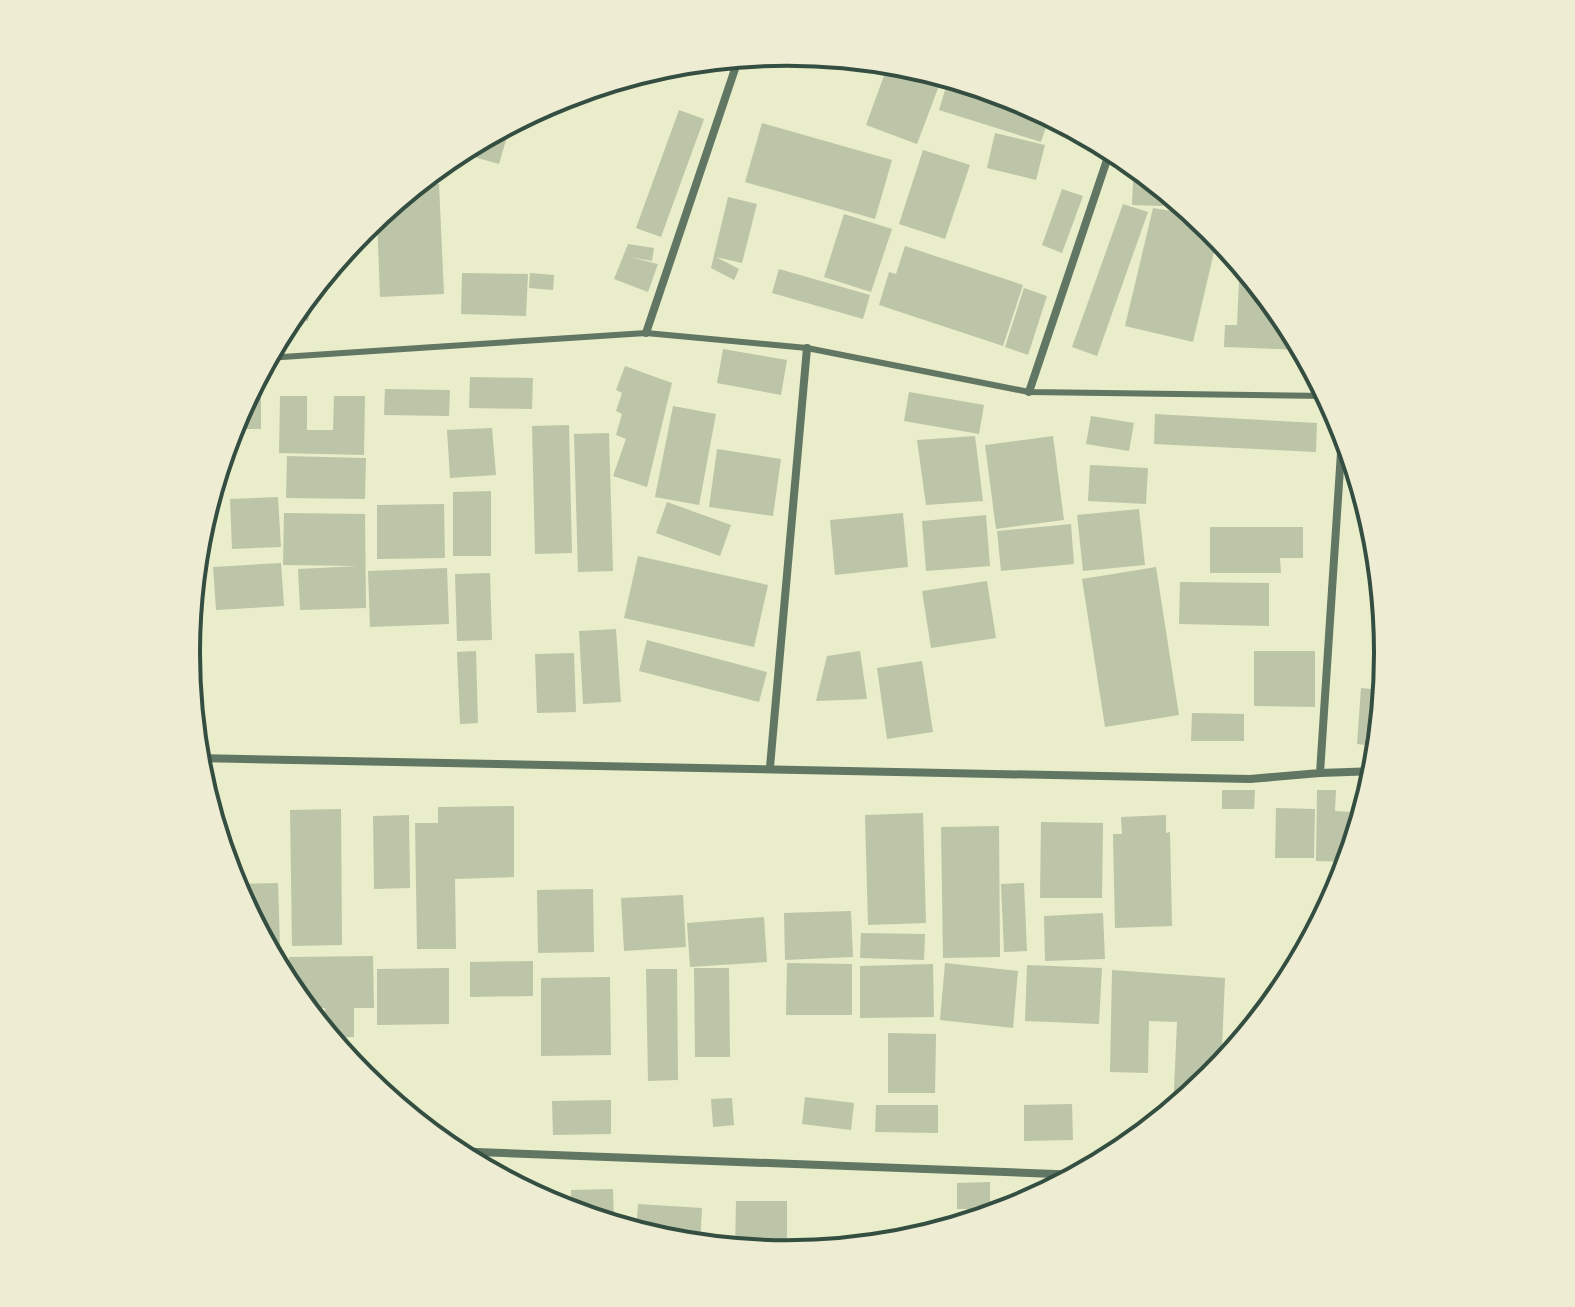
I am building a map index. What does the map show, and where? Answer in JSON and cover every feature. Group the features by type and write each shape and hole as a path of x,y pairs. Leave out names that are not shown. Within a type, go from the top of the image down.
{"street":[{"path":"646,333 735,68"},
{"path":"1029,392 1107,161"},
{"path":"770,767 807,348"},
{"path":"1320,773 1341,457"},
{"path":"209,758 770,767 1250,779 1363,771"},
{"path":"478,1152 1058,1174"}],"lane":[{"path":"281,357 646,333 807,348 1029,392 1315,396"}],"building":[{"path":"885,74 939,86 917,144 866,125"},
{"path":"946,88 1046,127 1041,142 939,110"},
{"path":"679,110 704,119 661,237 636,228"},
{"path":"762,123 892,160 875,219 745,182"},
{"path":"995,133 1045,145 1036,180 987,168"},
{"path":"506,138 499,164 474,157"},
{"path":"923,150 970,165 945,239 899,224"},
{"path":"1133,182 1138,182 1163,202 1163,206 1132,205"},
{"path":"434,184 439,184 444,294 380,297 378,233"},
{"path":"1062,189 1083,196 1062,253 1042,245"},
{"path":"728,197 757,204 742,263 716,257 739,269 734,280 711,268"},
{"path":"1123,204 1148,212 1097,356 1072,347"},
{"path":"1153,208 1174,211 1214,250 1193,342 1125,326"},
{"path":"844,214 892,229 871,292 824,277"},
{"path":"628,244 654,248 652,261 629,257 658,264 648,292 614,279"},
{"path":"905,246 1023,285 1003,346 879,305 889,272 896,274"},
{"path":"779,269 870,295 863,319 772,293"},
{"path":"462,273 528,274 526,316 461,314"},
{"path":"530,273 554,275 553,290 529,288"},
{"path":"1239,278 1290,350 1224,347 1225,325 1237,325"},
{"path":"1024,288 1047,296 1028,355 1005,347"},
{"path":"723,349 787,360 781,395 717,383"},
{"path":"625,366 672,383 647,487 613,476 626,439 616,435 622,414 616,411 622,393 616,390"},
{"path":"470,377 533,378 532,409 469,408"},
{"path":"385,389 450,390 449,416 384,415"},
{"path":"909,392 984,405 979,434 904,421"},
{"path":"280,396 307,396 307,430 333,430 334,396 365,396 364,455 279,453"},
{"path":"260,397 261,397 261,429 245,429"},
{"path":"673,406 716,414 699,505 655,497"},
{"path":"1155,414 1317,423 1316,452 1154,444"},
{"path":"1091,416 1134,423 1129,451 1086,444"},
{"path":"569,425 572,553 535,554 532,426"},
{"path":"492,428 496,475 450,478 447,430"},
{"path":"609,433 613,571 578,572 574,434"},
{"path":"975,436 983,501 926,505 917,440"},
{"path":"1053,436 1064,520 996,529 985,445"},
{"path":"717,449 781,459 773,516 709,507"},
{"path":"287,456 366,458 365,499 286,498"},
{"path":"1090,465 1148,468 1146,504 1088,501"},
{"path":"491,491 491,556 453,556 453,492"},
{"path":"278,497 281,547 232,549 230,499"},
{"path":"667,502 731,525 720,556 656,533"},
{"path":"444,504 445,558 377,559 377,505"},
{"path":"1139,509 1145,565 1083,571 1077,515"},
{"path":"284,513 365,514 366,608 300,610 298,569 358,566 283,565"},
{"path":"903,513 908,567 835,575 830,520"},
{"path":"986,515 990,566 926,571 922,521"},
{"path":"1071,524 1074,564 1001,571 997,531"},
{"path":"1210,527 1303,527 1303,558 1280,558 1281,573 1210,573"},
{"path":"638,556 768,585 754,647 624,618"},
{"path":"281,563 284,606 216,610 213,567"},
{"path":"1156,567 1179,715 1105,727 1082,579"},
{"path":"447,568 449,624 370,627 368,571"},
{"path":"490,573 492,640 457,641 455,574"},
{"path":"987,581 996,638 931,648 922,591"},
{"path":"1180,582 1269,583 1269,626 1179,624"},
{"path":"616,629 621,702 583,704 579,631"},
{"path":"647,640 767,672 759,702 639,671"},
{"path":"476,651 478,723 460,724 457,652"},
{"path":"860,651 867,699 816,701 827,656"},
{"path":"1254,651 1315,651 1315,707 1254,706"},
{"path":"574,653 576,712 537,713 535,654"},
{"path":"922,661 933,732 887,739 877,668"},
{"path":"1361,688 1374,689 1368,745 1357,744"},
{"path":"1192,713 1244,714 1244,741 1191,741"},
{"path":"1222,790 1255,790 1254,809 1222,809"},
{"path":"1317,790 1336,790 1335,811 1353,812 1336,862 1316,861"},
{"path":"514,806 514,877 455,879 456,949 417,949 415,823 438,823 438,807"},
{"path":"1276,808 1315,809 1314,858 1275,858"},
{"path":"341,809 342,945 292,946 290,810"},
{"path":"923,813 926,923 868,925 865,815"},
{"path":"409,815 410,888 374,889 373,816"},
{"path":"1166,815 1166,833 1170,832 1172,926 1115,928 1113,834 1122,834 1121,817"},
{"path":"1041,822 1103,823 1102,898 1040,898"},
{"path":"999,826 1000,957 943,958 941,827"},
{"path":"278,883 280,945 261,913 248,884"},
{"path":"1024,883 1027,951 1004,952 1001,884"},
{"path":"593,889 594,952 538,953 537,890"},
{"path":"683,895 686,947 624,951 621,898"},
{"path":"851,911 853,957 785,960 784,913"},
{"path":"1103,913 1105,959 1045,961 1044,916"},
{"path":"764,917 767,962 690,967 687,923"},
{"path":"861,933 925,934 924,960 860,958"},
{"path":"373,956 374,1008 354,1008 354,1037 343,1037 325,1016 325,1008 319,1008 299,980 289,964 289,957"},
{"path":"533,961 533,996 470,997 470,962"},
{"path":"787,963 852,964 852,1015 786,1015"},
{"path":"945,963 1018,971 1013,1028 940,1020"},
{"path":"933,964 934,1017 860,1018 860,966"},
{"path":"1027,965 1102,968 1099,1024 1025,1021"},
{"path":"449,968 449,1024 377,1025 377,969"},
{"path":"694,968 729,968 730,1057 695,1057"},
{"path":"646,969 677,969 678,1080 648,1081"},
{"path":"1112,970 1225,978 1222,1049 1174,1096 1177,1022 1149,1021 1148,1073 1110,1072"},
{"path":"610,977 611,1055 541,1056 541,978"},
{"path":"888,1033 936,1034 935,1093 888,1093"},
{"path":"805,1097 854,1103 851,1130 802,1124"},
{"path":"732,1098 734,1125 713,1127 711,1099"},
{"path":"611,1100 611,1134 553,1135 552,1101"},
{"path":"1072,1104 1073,1140 1024,1141 1024,1105"},
{"path":"876,1105 938,1105 938,1133 875,1132"},
{"path":"990,1182 990,1205 979,1209 957,1209 957,1183"},
{"path":"613,1189 614,1214 571,1199 571,1190"},
{"path":"736,1201 787,1201 787,1241 735,1239"},
{"path":"638,1204 702,1208 701,1234 637,1221"}]}
